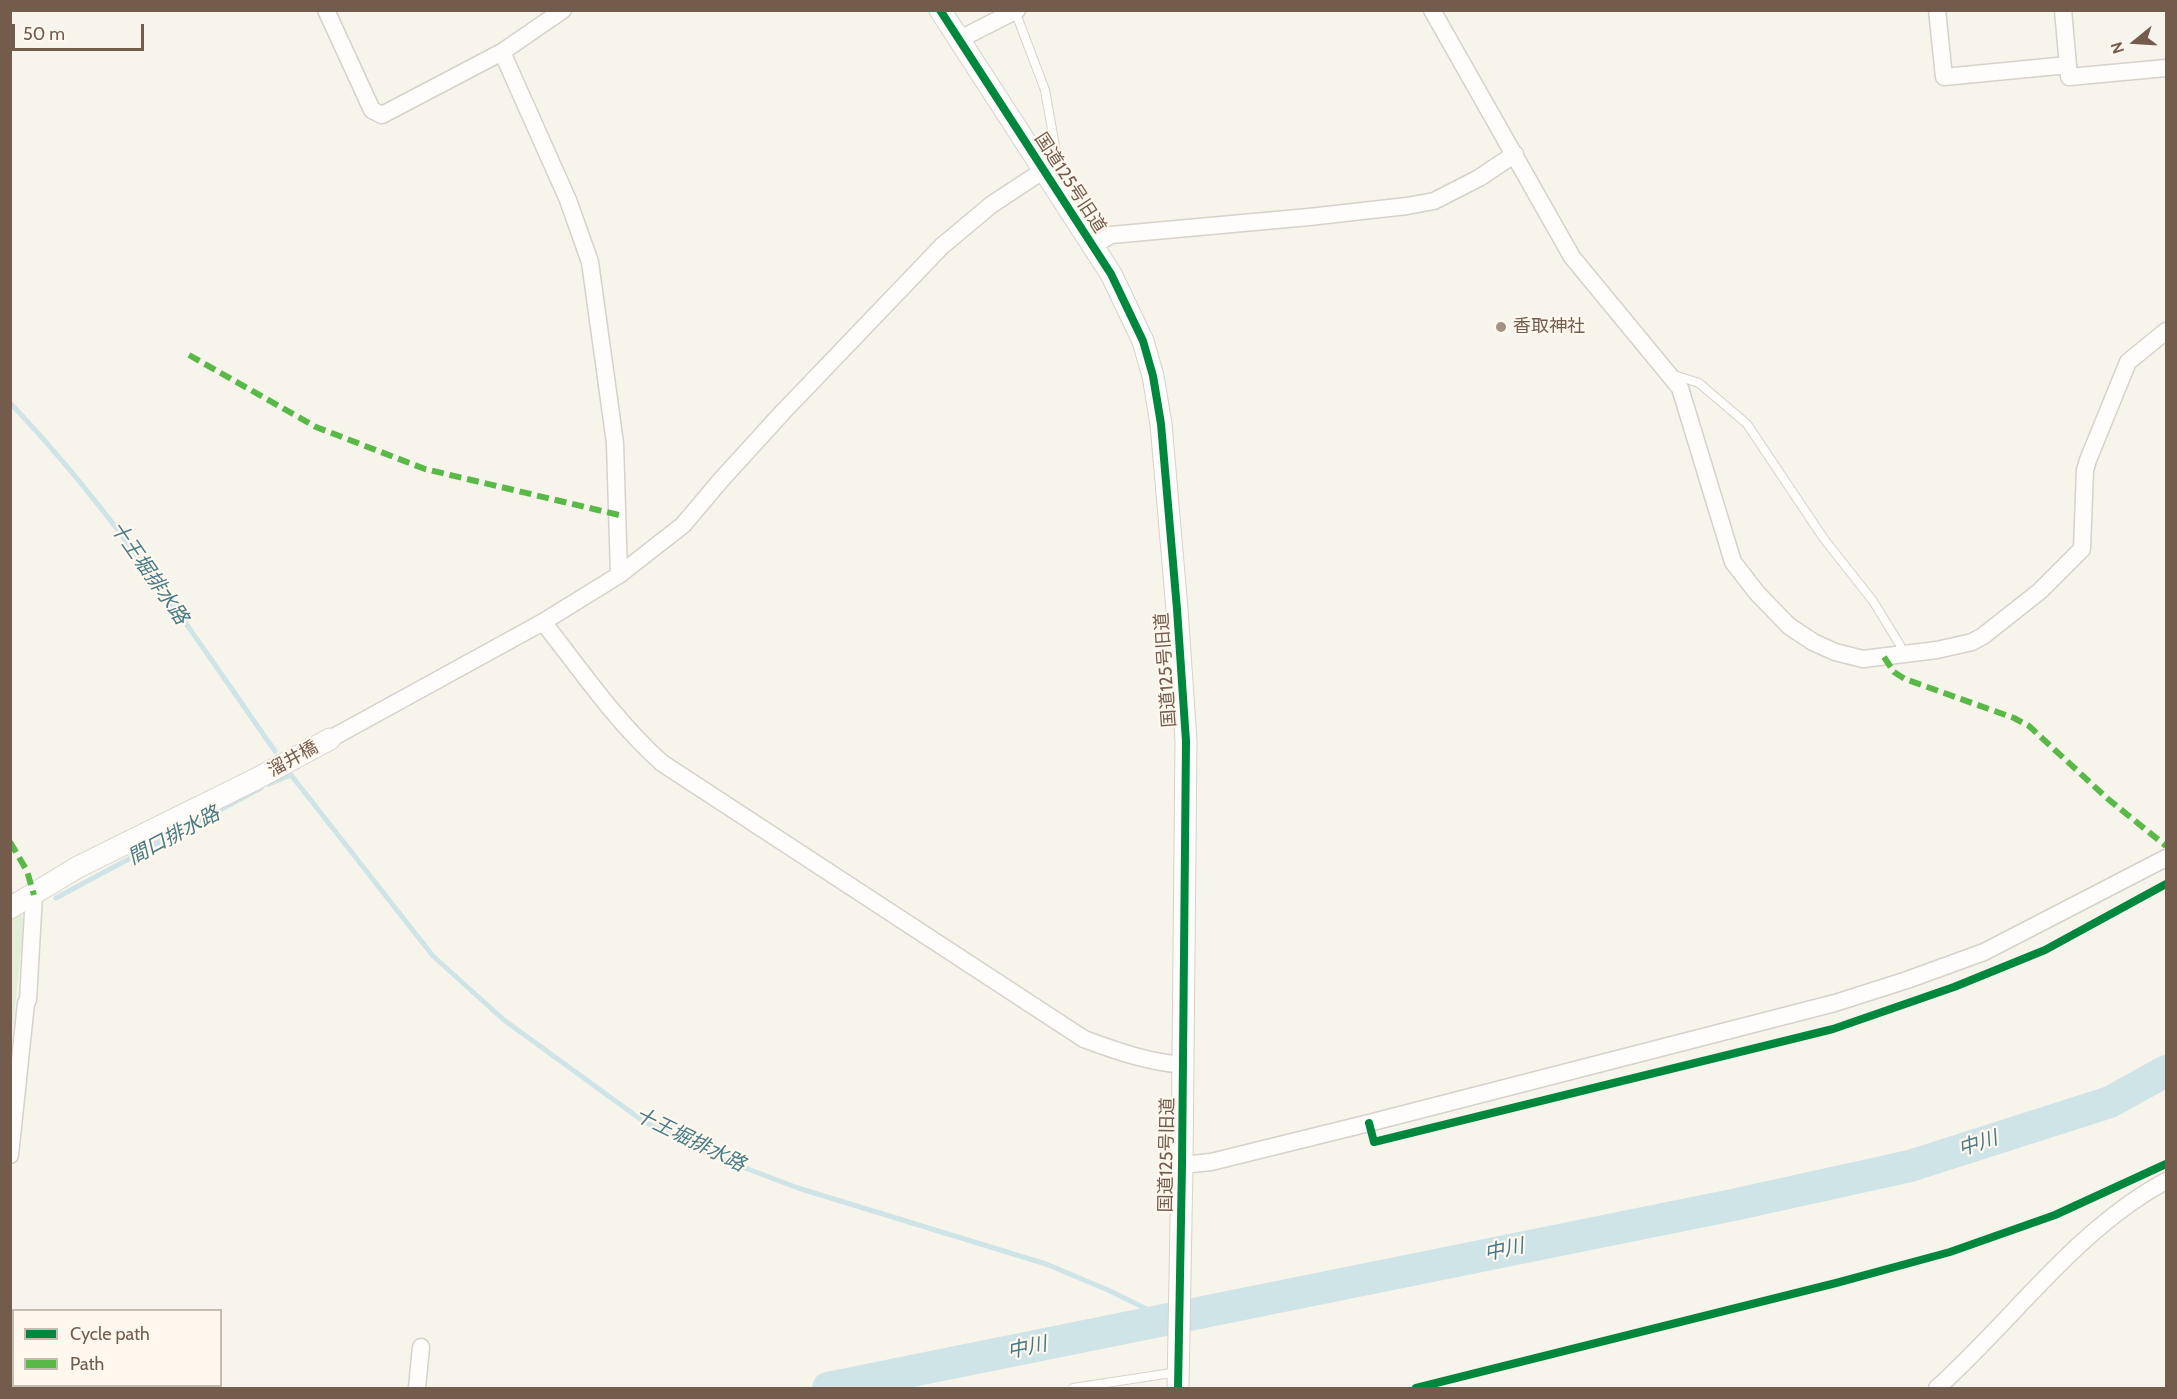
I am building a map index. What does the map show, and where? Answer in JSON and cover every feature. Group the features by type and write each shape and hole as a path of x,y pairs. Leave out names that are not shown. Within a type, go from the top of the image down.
{"street":[{"path":"326,10 372,110 382,115 502,52 563,10"},
{"name":"国道125号旧道","path":"939,10 1093,246 1132,314 1153,376 1161,424 1186,741 1178,1374"},
{"path":"1432,10 1572,257 1680,388 1733,562 1757,593 1789,626 1813,642 1835,652 1863,659 1937,650 1972,642 2040,591 2082,549 2085,470 2128,362 2166,331"},
{"path":"1938,10 1944,77 2068,65"},
{"path":"2063,10 2069,76 2166,68"},
{"path":"958,40 1016,11"},
{"path":"502,52 568,200 590,262 615,443 619,575"},
{"path":"1093,246 1111,235 1309,217 1434,201 1479,178 1515,154"},
{"path":"330,739 543,622 619,575 683,525 782,413 942,246 991,206 1044,170"},
{"path":"543,622 621,722 662,764 1084,1040 1124,1054 1183,1065"},
{"name":"溜井橋","path":"10,908 78,867 256,779 330,739"},
{"path":"1182,1165 1211,1162 1358,1126 1846,1000 1984,952 2166,858"},
{"path":"10,1155 28,1000 34,895"},
{"path":"1937,1389 2058,1265 2108,1219 2141,1195 2166,1181"},
{"path":"417,1389 421,1347"}],"lane":[{"path":"1016,11 1047,100 1056,160 1044,170"},
{"path":"1667,373 1699,383 1747,424 1824,539 1873,601 1900,645 1903,654"},
{"path":"1073,1389 1178,1374"}],"green space":[{"path":"11,884 24,922 11,1046"}],"waterway":[{"name":"十王堀排水路","path":"10,403 83,485 117,528 275,751"},
{"name":"十王堀排水路","path":"269,784 291,775 433,956 504,1020 643,1121 711,1155 798,1188 1046,1264 1108,1290 1169,1320"},
{"name":"間口排水路","path":"56,898 261,788"},
{"name":"中川","path":"828,1388 1733,1205 1910,1166 2110,1102 2166,1071"}],"marked path":[{"path":"189,355 316,427 425,469 619,515"},
{"path":"1884,657 1894,672 1905,679 2014,718 2029,726 2108,799 2166,846"},
{"path":"10,842 27,871 34,895"}],"cycle path":[{"path":"940,10 1111,274 1143,341 1153,376 1161,424 1186,741 1178,1388"},
{"path":"1369,1123 1374,1142 1833,1029 1954,987 2045,950 2166,884"},
{"path":"1416,1388 1836,1283 1950,1252 2055,1215 2166,1164"}],"place":[{"name":"香取神社","path":"1501,327"}]}
